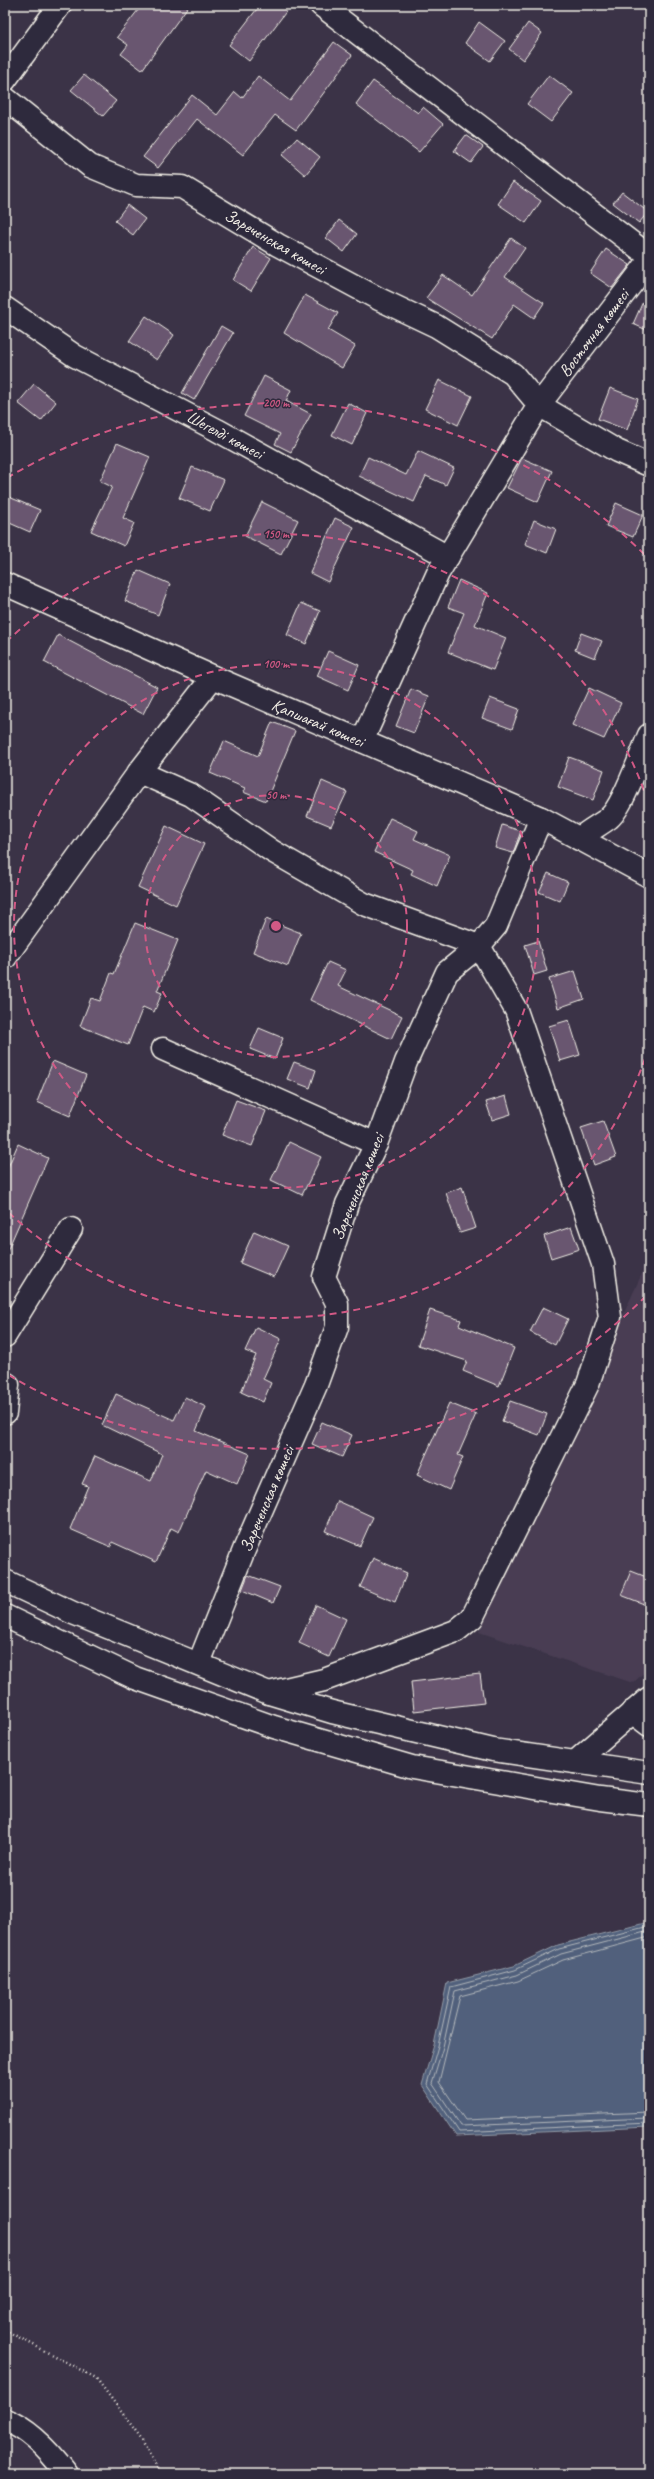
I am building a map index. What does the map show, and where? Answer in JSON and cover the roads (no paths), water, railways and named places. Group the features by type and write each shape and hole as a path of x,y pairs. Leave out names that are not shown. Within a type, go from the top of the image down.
{"street":[{"path":"5,80 60,5"},
{"path":"321,5 649,256"},
{"name":"Зареченская көшесі","path":"5,98 90,166 136,185 182,188 278,245 378,299 436,326 513,374 539,405 617,451 649,465"},
{"name":"Восточная көшесі","path":"362,741 438,573 448,556 539,405 649,261"},
{"name":"Шегелді көшесі","path":"5,308 75,356 217,430 448,556"},
{"name":"Қапшағай көшесі","path":"5,584 212,677 541,818 649,876"},
{"path":"5,958 139,772 212,677"},
{"path":"579,839 594,826 609,817 622,797 649,735"},
{"path":"139,772 191,795 272,851 364,904 479,946 516,1010 604,1264 610,1317 588,1384 472,1618 456,1631 324,1680 269,1693"},
{"name":"Зареченская көшесі","path":"199,1663 244,1550 316,1385 334,1334 338,1303 324,1277 348,1204 376,1144 406,1062 447,972 479,946 496,926 541,818"},
{"path":"163,1049 376,1144"},
{"path":"5,1336 71,1229"},
{"path":"5,1383 8,1385 5,1414"},
{"path":"5,1581 73,1613 199,1663 269,1693 332,1712 493,1750 649,1773"},
{"path":"5,1616 135,1678 282,1729 412,1767 600,1799 649,1805"},
{"path":"575,1762 641,1718 649,1698"},
{"path":"5,2420 17,2424 58,2462 67,2474"}],"water":[{"path":"649,1922 649,2127 456,2136 422,2085 434,2045 447,1983 514,1966 558,1945"}]}
